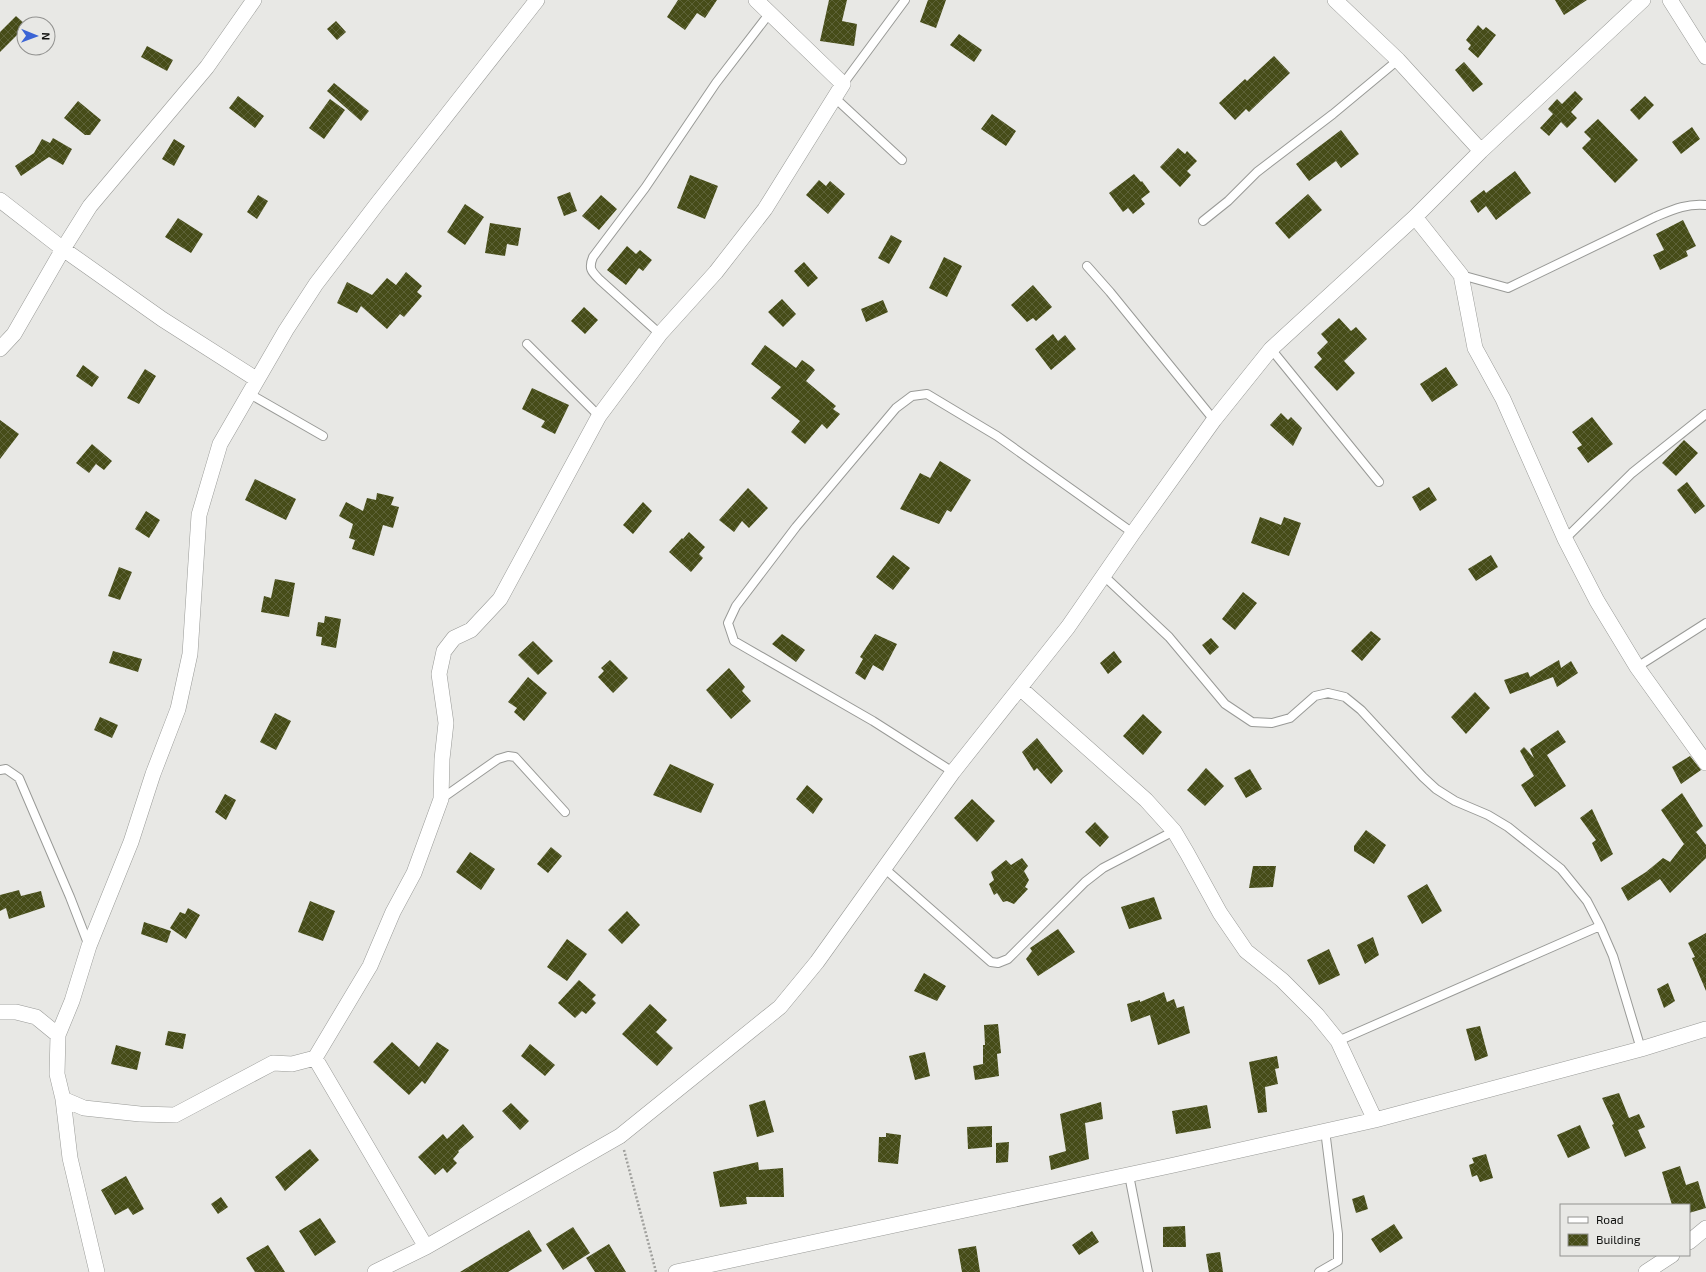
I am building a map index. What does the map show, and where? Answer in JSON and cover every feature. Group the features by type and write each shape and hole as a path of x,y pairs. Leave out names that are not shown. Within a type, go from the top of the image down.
{"street":[{"path":"0,349 14,334 63,248 90,206 207,67 254,0"},
{"path":"97,1272 70,1158 63,1099 57,1074 58,1035 72,1001 89,946 131,842 153,774 178,709 190,654 199,515 220,444 256,379 316,284 537,0"},
{"path":"63,1099 84,1108 140,1114 175,1115 272,1063 292,1064 315,1058 370,966 393,912 414,873 441,799 442,760 446,723 439,674 444,651 454,638 471,630 500,598 599,416 660,334 716,272 765,209 843,84 756,0"},
{"path":"1335,0 1398,60 1481,151"},
{"path":"375,1272 426,1247 620,1136 780,1008 817,962 953,772 1068,627 1214,420 1271,349 1415,217 1481,151 1643,0"},
{"path":"1670,0 1706,57"},
{"path":"0,200 63,248 162,319 256,379"},
{"path":"1415,217 1461,275 1475,348 1503,399 1565,539 1597,601 1637,667 1706,763"},
{"path":"1020,688 1146,800 1174,831 1220,913 1246,951 1292,990 1318,1015 1338,1041 1375,1120"},
{"path":"0,1012 16,1012 36,1017 58,1035"},
{"path":"676,1272 1129,1175 1375,1120 1641,1049 1706,1029"},
{"path":"315,1058 426,1247"},
{"path":"1690,1241 1706,1228"},
{"path":"1646,1272 1670,1256"}],"lane":[{"path":"843,84 905,0"},
{"path":"660,334 600,280 592,271 590,264 593,257 645,188 716,83 770,14"},
{"path":"1203,221 1228,201 1257,172 1333,114 1398,60"},
{"path":"835,98 902,160"},
{"path":"1461,275 1508,288 1654,217 1678,207 1695,204 1706,205"},
{"path":"1087,266 1110,292 1214,420"},
{"path":"527,344 599,416"},
{"path":"1271,349 1379,482"},
{"path":"248,393 324,436"},
{"path":"953,772 860,714 734,641 728,623 736,606 796,527 896,408 912,396 927,394 997,436 1133,533"},
{"path":"1565,539 1632,473 1706,414"},
{"path":"1104,576 1169,637 1225,704 1252,722 1272,723 1290,718 1315,696 1328,693 1345,697 1361,710 1436,789 1455,801 1488,815 1508,827 1561,869 1587,901 1600,926 1613,956 1641,1049"},
{"path":"1637,667 1706,623"},
{"path":"441,799 498,760 508,756 515,757 565,812"},
{"path":"0,770 6,769 19,778 70,897 89,946"},
{"path":"884,868 991,962 998,963 1008,959 1085,882 1103,868 1174,831"},
{"path":"1338,1041 1600,926"},
{"path":"1319,1272 1338,1261 1338,1234 1325,1130"},
{"path":"1129,1175 1148,1272"}],"path":[{"path":"620,1136 656,1272"}],"building":[{"path":"678,0 717,0 705,18 697,13 685,30 667,17"},
{"path":"829,0 847,0 842,21 857,24 854,46 820,41"},
{"path":"928,0 946,0 936,28 920,22"},
{"path":"1555,0 1587,0 1564,15"},
{"path":"16,16 16,36 0,52 0,32"},
{"path":"336,21 346,32 337,40 327,29"},
{"path":"1478,25 1483,30 1486,27 1496,35 1478,58 1468,49 1471,45 1466,40"},
{"path":"959,34 982,50 974,62 950,45"},
{"path":"147,46 173,60 167,71 141,57"},
{"path":"1274,56 1290,73 1249,112 1246,109 1235,120 1219,103 1245,79 1247,81"},
{"path":"1464,62 1483,84 1473,92 1455,70"},
{"path":"334,83 369,111 361,121 327,91"},
{"path":"1575,91 1583,99 1571,112 1577,118 1567,128 1561,122 1549,136 1540,128 1553,114 1548,109 1557,99 1562,104"},
{"path":"238,96 264,116 255,128 229,108"},
{"path":"1645,96 1654,105 1639,120 1630,110"},
{"path":"330,99 345,110 324,139 309,128"},
{"path":"78,101 101,120 90,135 85,135 64,118"},
{"path":"992,114 1016,131 1006,146 981,129"},
{"path":"1598,119 1638,160 1615,183 1582,148 1591,139 1584,132"},
{"path":"1692,127 1700,139 1681,154 1672,142"},
{"path":"1341,130 1359,154 1341,168 1336,161 1309,181 1296,164"},
{"path":"53,138 72,149 63,165 49,157 21,176 15,166 34,153 42,139 50,143"},
{"path":"174,139 185,146 174,166 162,159"},
{"path":"1178,148 1185,154 1187,151 1197,161 1187,171 1191,175 1180,187 1160,167"},
{"path":"1515,171 1531,193 1496,220 1486,206 1478,213 1470,201 1484,190 1486,193"},
{"path":"1134,174 1141,182 1142,181 1150,192 1141,199 1145,204 1133,214 1128,208 1123,212 1109,193"},
{"path":"690,175 718,186 705,219 677,208"},
{"path":"819,180 826,186 830,181 845,194 828,214 806,195"},
{"path":"570,192 577,211 564,216 557,197"},
{"path":"1308,194 1322,210 1289,239 1275,223"},
{"path":"258,195 268,201 257,219 247,212"},
{"path":"601,195 617,209 599,230 582,216"},
{"path":"465,204 484,217 465,245 447,232"},
{"path":"178,218 203,234 191,253 165,237"},
{"path":"1683,220 1696,246 1686,251 1688,256 1660,270 1653,255 1664,250 1656,234"},
{"path":"490,223 521,228 518,246 507,244 505,256 485,253"},
{"path":"891,235 902,241 889,264 878,258"},
{"path":"627,246 636,254 640,250 652,260 643,271 639,268 626,285 607,270"},
{"path":"944,257 962,266 947,297 929,288"},
{"path":"804,262 818,278 808,287 794,271"},
{"path":"406,272 422,286 417,292 422,296 404,317 400,314 387,329 361,306 357,313 337,303 347,282 372,295 387,278 396,285"},
{"path":"1033,285 1052,307 1036,321 1033,318 1027,322 1011,305"},
{"path":"782,299 796,314 783,327 768,312"},
{"path":"883,300 888,312 866,322 861,309"},
{"path":"584,307 598,320 585,334 571,321"},
{"path":"1339,318 1351,331 1356,327 1367,339 1344,361 1355,373 1337,391 1314,367 1322,359 1317,353 1328,342 1321,334"},
{"path":"1053,334 1058,341 1065,335 1076,349 1051,370 1035,349"},
{"path":"765,345 796,368 802,360 812,367 815,370 806,381 836,406 833,409 840,414 827,429 822,424 805,444 791,432 800,421 771,398 781,387 751,364"},
{"path":"83,365 99,377 92,387 76,376"},
{"path":"1446,367 1458,385 1432,402 1420,384"},
{"path":"145,369 156,376 139,404 127,398"},
{"path":"532,388 569,405 555,434 541,427 545,421 522,409"},
{"path":"1281,413 1288,420 1291,417 1302,428 1293,446 1270,425"},
{"path":"1592,417 1613,444 1588,463 1577,448 1582,445 1572,432"},
{"path":"0,420 19,434 0,459"},
{"path":"1684,440 1698,453 1676,476 1662,463"},
{"path":"92,444 112,461 104,470 96,464 89,473 76,463"},
{"path":"940,461 971,480 951,512 947,510 939,524 900,509 920,473 930,478"},
{"path":"255,479 296,499 286,520 245,500"},
{"path":"1687,482 1705,506 1695,514 1677,490"},
{"path":"1429,487 1437,500 1420,511 1412,497"},
{"path":"748,488 768,508 749,528 742,521 734,532 719,520"},
{"path":"377,493 394,497 391,505 399,507 393,528 383,525 374,556 352,549 355,540 349,538 353,524 339,516 346,502 363,511 367,498 376,500"},
{"path":"643,502 652,511 633,534 623,525"},
{"path":"146,511 160,520 149,538 135,529"},
{"path":"1260,517 1281,525 1284,517 1301,523 1289,556 1251,543"},
{"path":"689,532 705,547 699,554 703,558 691,572 669,552"},
{"path":"893,555 910,568 893,590 876,577"},
{"path":"1491,555 1498,567 1476,581 1468,569"},
{"path":"119,567 132,572 120,600 108,596"},
{"path":"275,579 295,583 289,617 261,612 264,596 271,598"},
{"path":"1243,592 1257,603 1235,630 1222,619"},
{"path":"325,616 341,619 336,648 321,645 322,637 316,636 318,622 324,623"},
{"path":"1371,631 1381,639 1362,661 1351,651"},
{"path":"782,634 805,650 796,662 772,644"},
{"path":"875,634 897,644 883,671 873,665 865,680 855,673 863,659 860,657"},
{"path":"1211,638 1219,647 1210,655 1202,645"},
{"path":"533,641 553,661 538,675 518,655"},
{"path":"113,651 142,659 138,672 109,663"},
{"path":"1114,651 1122,662 1108,674 1100,663"},
{"path":"610,660 628,678 613,693 598,677 604,671 601,668"},
{"path":"1559,660 1561,668 1571,661 1578,673 1557,687 1553,677 1510,694 1504,680 1528,672 1530,677"},
{"path":"729,668 745,687 742,691 751,701 731,719 706,690"},
{"path":"528,677 547,693 524,721 514,712 517,708 508,702"},
{"path":"1475,692 1490,708 1466,734 1451,717"},
{"path":"275,713 291,721 276,750 260,742"},
{"path":"1143,714 1162,732 1143,755 1123,736"},
{"path":"100,717 118,725 112,738 94,730"},
{"path":"1558,730 1566,742 1547,755 1566,786 1535,807 1521,785 1534,776 1520,751 1524,747 1534,758 1530,749"},
{"path":"1037,738 1063,771 1051,784 1037,768 1034,771 1022,752"},
{"path":"1690,756 1701,770 1681,784 1672,767"},
{"path":"670,764 714,784 701,813 653,795"},
{"path":"1206,768 1224,786 1205,806 1187,790"},
{"path":"1250,769 1262,789 1246,798 1234,778"},
{"path":"807,785 823,799 813,814 796,799"},
{"path":"1682,793 1703,826 1696,832 1706,845 1706,858 1670,893 1660,879 1628,901 1621,888 1646,872 1663,858 1670,862 1684,844 1661,810"},
{"path":"225,794 236,800 226,820 215,812"},
{"path":"972,799 995,821 977,842 954,818"},
{"path":"1592,809 1613,854 1601,862 1592,843 1596,840 1580,818"},
{"path":"1095,822 1109,837 1100,847 1085,832"},
{"path":"1366,830 1386,845 1374,864 1354,851 1354,846"},
{"path":"551,847 562,856 548,873 537,864"},
{"path":"470,852 495,869 481,890 456,872"},
{"path":"1022,858 1028,866 1024,871 1029,880 1025,887 1028,889 1014,904 1007,901 1003,902 997,893 994,895 989,884 994,880 991,872 1006,860 1011,865"},
{"path":"1253,866 1276,866 1273,887 1249,888"},
{"path":"1427,884 1442,911 1422,924 1407,896"},
{"path":"19,890 21,896 41,891 45,907 9,919 6,908 0,911 0,895"},
{"path":"1154,897 1162,919 1129,929 1121,907"},
{"path":"310,901 335,911 323,941 298,932"},
{"path":"188,908 200,915 186,939 170,928 180,912 185,914"},
{"path":"627,911 640,925 622,944 608,930"},
{"path":"144,922 171,931 167,943 141,934"},
{"path":"1058,929 1075,952 1038,976 1026,959 1032,951 1030,948"},
{"path":"1706,933 1706,991 1692,958 1695,957 1688,943"},
{"path":"1373,937 1379,955 1365,964 1357,945"},
{"path":"567,939 587,954 567,981 547,967"},
{"path":"1329,949 1340,975 1319,985 1307,960"},
{"path":"924,973 946,986 937,1001 914,991"},
{"path":"579,980 596,995 592,999 596,1003 586,1014 582,1011 575,1018 558,1003"},
{"path":"1668,983 1675,1001 1664,1008 1657,989"},
{"path":"1164,992 1167,1002 1174,999 1177,1008 1184,1006 1190,1033 1158,1045 1150,1015 1131,1022 1127,1004 1140,1000 1140,1002"},
{"path":"650,1004 667,1020 656,1032 673,1048 657,1066 622,1034"},
{"path":"998,1024 1001,1053 997,1054 999,1076 975,1080 973,1066 983,1064 983,1045 985,1045 984,1025"},
{"path":"1480,1026 1488,1056 1475,1061 1466,1029"},
{"path":"168,1031 186,1034 183,1049 165,1045"},
{"path":"392,1042 419,1067 437,1042 449,1050 425,1084 422,1081 409,1095 373,1062"},
{"path":"530,1044 555,1065 545,1076 521,1056"},
{"path":"116,1045 141,1052 137,1070 111,1064"},
{"path":"925,1052 930,1076 915,1080 909,1056"},
{"path":"1277,1056 1279,1068 1275,1069 1278,1084 1265,1087 1267,1112 1258,1113 1249,1062"},
{"path":"1619,1093 1629,1118 1639,1114 1645,1127 1638,1130 1646,1148 1625,1157 1612,1125 1614,1124 1602,1098"},
{"path":"765,1100 774,1132 757,1137 749,1105"},
{"path":"1101,1102 1103,1119 1085,1123 1089,1159 1051,1170 1049,1156 1066,1151 1060,1114"},
{"path":"511,1103 529,1121 520,1130 502,1111"},
{"path":"1207,1105 1211,1128 1176,1134 1172,1111"},
{"path":"463,1124 474,1137 458,1151 459,1152 453,1159 457,1163 447,1173 443,1168 435,1175 418,1157 443,1134 447,1139"},
{"path":"1580,1125 1590,1148 1568,1158 1557,1135"},
{"path":"992,1126 992,1147 968,1149 967,1127"},
{"path":"886,1133 901,1135 898,1164 878,1162 879,1137 886,1137"},
{"path":"1009,1142 1008,1162 996,1163 996,1143"},
{"path":"310,1149 319,1160 285,1191 275,1177"},
{"path":"1486,1154 1493,1178 1480,1182 1477,1175 1472,1177 1469,1165 1474,1163 1472,1158"},
{"path":"758,1162 759,1170 783,1168 784,1197 746,1197 747,1204 720,1207 713,1172"},
{"path":"1680,1166 1686,1185 1698,1181 1706,1208 1690,1213 1690,1204 1672,1204 1662,1172"},
{"path":"126,1176 144,1209 133,1215 128,1208 115,1215 101,1190"},
{"path":"1364,1195 1368,1209 1356,1213 1352,1199"},
{"path":"221,1197 228,1207 218,1214 211,1204"},
{"path":"320,1218 336,1242 315,1256 299,1231"},
{"path":"1394,1224 1403,1238 1380,1253 1371,1239"},
{"path":"1185,1226 1186,1247 1163,1247 1163,1227"},
{"path":"573,1227 590,1253 563,1270 546,1244"},
{"path":"529,1230 542,1251 508,1272 460,1272"},
{"path":"1092,1231 1099,1242 1079,1255 1072,1245"},
{"path":"609,1244 626,1272 595,1272 586,1258"},
{"path":"268,1245 285,1272 255,1272 246,1258"},
{"path":"976,1246 980,1272 962,1272 958,1249"},
{"path":"1220,1252 1223,1272 1209,1272 1206,1254"}]}
